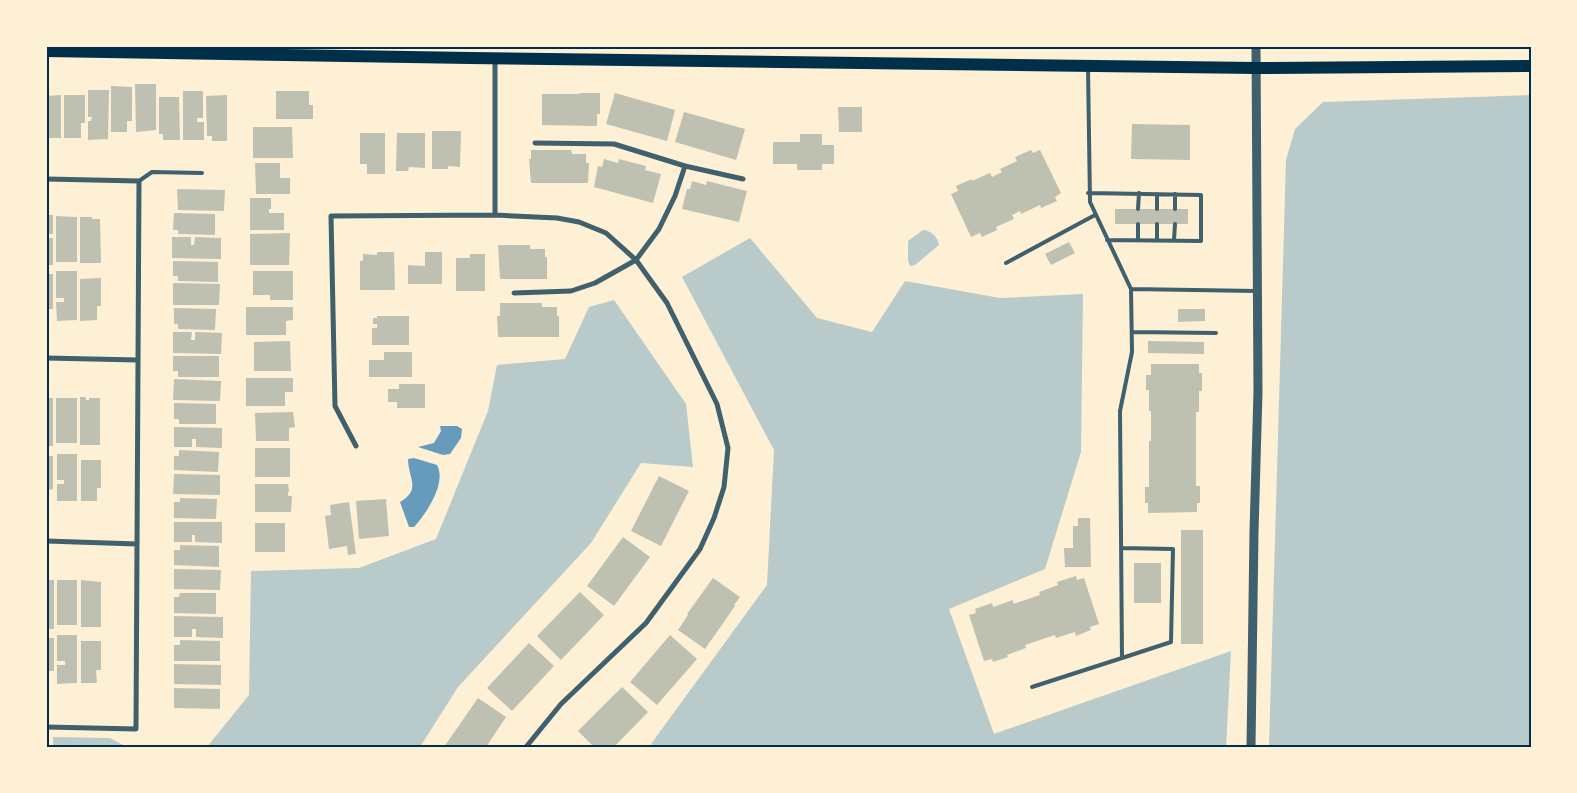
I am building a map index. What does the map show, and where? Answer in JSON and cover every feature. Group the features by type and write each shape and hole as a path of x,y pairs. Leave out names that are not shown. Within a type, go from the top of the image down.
{"main road":[{"path":"495,58 507,46"},
{"path":"46,51 233,50 495,58 1256,68 1531,66"}],"street":[{"path":"1251,747 1258,392 1256,46"},
{"path":"495,58 495,215"},
{"path":"535,143 614,144 685,166 743,179"},
{"path":"514,293 571,291 595,284 636,260 659,229 675,196 685,166"},
{"path":"46,180 139,181 136,729 46,727"},
{"path":"356,446 335,406 331,216 495,215 558,218 579,222 606,233 636,260 667,303 717,404 728,448 724,487 714,518 700,549 646,623 561,704 526,747"},
{"path":"46,358 138,360"},
{"path":"46,541 137,544"}],"lane":[{"path":"1088,66 1088,193 1095,215 1131,289 1132,352 1120,411 1122,658"},
{"path":"139,181 152,172 202,173"},
{"path":"1088,193 1201,195 1200,241 1107,240"},
{"path":"1138,194 1138,209"},
{"path":"1157,194 1157,209"},
{"path":"1174,194 1174,209"},
{"path":"1006,263 1095,215"},
{"path":"1138,224 1138,240"},
{"path":"1157,224 1157,240"},
{"path":"1174,224 1174,240"},
{"path":"1131,289 1257,291"},
{"path":"1132,332 1216,333"},
{"path":"1032,687 1171,642 1173,549 1121,548"}],"shaded area":[{"path":"1531,95 1531,747 1269,747 1286,160 1295,129 1323,102"},
{"path":"923,230 933,234 939,245 915,265 910,266 908,260 908,241"},
{"path":"750,238 817,318 872,332 905,281 1000,298 1083,294 1081,452 1045,569 949,609 994,734 1231,651 1226,747 654,747 651,744 767,585 774,450 682,277"},
{"path":"614,300 686,404 693,467 641,463 591,543 458,687 420,747 207,747 249,695 251,571 359,568 436,539 488,411 497,365 565,359 589,307"},
{"path":"53,737 110,738 127,747 53,747"}],"water":[{"path":"440,426 457,426 462,429 461,438 450,454 443,455 418,447 434,443 441,431"},
{"path":"414,458 437,465 439,480 434,498 424,514 414,527 409,527 400,502 411,492 412,483 408,459"}],"building":[{"path":"135,84 156,84 156,130 136,132"},
{"path":"111,86 132,87 132,121 127,121 127,132 111,132"},
{"path":"88,90 109,90 108,139 88,140 88,121 91,121 92,117 88,117"},
{"path":"183,91 203,91 203,118 197,118 197,122 204,122 204,140 183,140"},
{"path":"276,91 309,91 309,105 313,105 313,119 276,119"},
{"path":"600,93 600,114 597,114 597,126 542,125 542,94"},
{"path":"615,93 675,110 667,141 606,124"},
{"path":"61,95 61,138 46,138 46,96"},
{"path":"64,95 85,95 85,123 81,123 81,138 64,138"},
{"path":"227,95 227,141 212,141 212,136 207,136 206,96"},
{"path":"159,97 179,97 180,140 163,140 163,134 159,134"},
{"path":"838,107 862,107 862,132 839,132"},
{"path":"684,112 745,129 736,160 675,142"},
{"path":"1132,124 1190,125 1190,160 1131,159"},
{"path":"253,127 292,127 293,158 253,158"},
{"path":"432,131 461,131 460,167 448,166 448,169 432,169"},
{"path":"360,133 385,133 385,174 367,174 367,164 360,164"},
{"path":"397,133 425,133 425,168 409,167 408,171 396,171"},
{"path":"800,134 822,134 822,145 834,145 834,164 822,164 822,170 797,170 797,164 773,164 773,142 800,142"},
{"path":"531,150 571,150 572,154 586,154 586,163 589,163 588,183 531,183 529,159 531,159"},
{"path":"1031,150 1033,153 1040,150 1061,193 1055,197 1057,201 1041,208 1040,205 1021,214 1020,211 1012,215 1014,219 996,227 997,230 982,237 980,233 971,237 951,194 958,191 956,186 990,173 992,177 1002,172 1000,169 1017,161 1015,157"},
{"path":"604,159 618,163 619,159 646,166 645,170 661,174 653,203 594,187 598,166 602,167"},
{"path":"255,163 280,163 280,178 290,178 290,194 256,194"},
{"path":"692,181 706,185 707,181 747,191 739,222 682,209 687,189 690,189"},
{"path":"177,189 225,190 224,211 178,210"},
{"path":"250,198 271,198 269,213 284,213 284,230 250,230"},
{"path":"1115,209 1188,209 1188,224 1115,224"},
{"path":"174,213 215,214 215,235 178,234 178,230 173,230"},
{"path":"46,215 53,215 53,234 46,234"},
{"path":"56,216 77,217 77,262 56,262"},
{"path":"80,217 100,219 101,263 80,263"},
{"path":"290,233 289,265 250,265 250,234"},
{"path":"172,237 191,237 191,245 194,245 195,237 221,238 221,259 172,258"},
{"path":"46,238 53,238 53,265 46,265"},
{"path":"1069,242 1075,253 1051,265 1045,254"},
{"path":"498,245 530,245 530,249 545,249 547,279 500,279"},
{"path":"377,252 394,252 395,290 360,290 360,261 363,261 363,254 377,255"},
{"path":"425,252 442,252 442,284 408,284 408,265 425,266"},
{"path":"470,254 485,254 485,291 456,291 456,258 470,258"},
{"path":"173,261 218,262 218,282 178,281 178,276 173,276"},
{"path":"56,271 77,271 77,320 57,321 56,302 64,302 64,298 56,298"},
{"path":"253,271 293,271 293,300 270,300 270,295 253,295"},
{"path":"46,274 53,274 53,309 49,309 49,320 46,320"},
{"path":"101,278 101,306 97,306 97,320 80,321 80,279"},
{"path":"173,283 220,284 219,305 173,305"},
{"path":"500,303 542,303 542,307 557,307 559,337 498,337 497,316 500,316"},
{"path":"246,307 293,307 293,320 286,321 286,335 246,335"},
{"path":"174,308 216,309 215,330 178,329 178,324 174,324"},
{"path":"1178,309 1205,309 1205,321 1178,322"},
{"path":"377,316 409,316 409,345 372,345 372,328 377,328 377,324 373,324 373,318 377,318"},
{"path":"173,332 192,332 191,340 195,340 195,332 222,333 221,354 173,353"},
{"path":"290,341 291,371 254,371 254,342"},
{"path":"1148,341 1204,342 1204,354 1148,353"},
{"path":"384,352 412,352 412,377 369,377 369,360 384,360"},
{"path":"173,356 219,356 219,377 178,377 178,371 173,371"},
{"path":"1151,364 1199,364 1199,373 1202,373 1202,391 1199,391 1199,412 1196,412 1196,486 1200,486 1200,503 1197,503 1197,512 1148,513 1148,503 1145,503 1145,487 1149,487 1151,411 1149,411 1149,390 1146,390 1146,375 1151,375"},
{"path":"246,378 293,378 293,392 285,392 285,406 246,406"},
{"path":"174,379 221,381 220,401 173,400"},
{"path":"399,384 425,384 425,408 397,408 397,402 388,402 388,389 399,389"},
{"path":"80,397 86,397 86,400 89,400 89,398 100,398 100,445 80,445"},
{"path":"46,398 53,398 53,446 46,446"},
{"path":"56,398 77,398 77,443 56,443"},
{"path":"174,403 216,404 216,424 179,424 179,419 174,419"},
{"path":"293,412 295,427 289,428 289,441 256,441 255,413"},
{"path":"174,427 222,428 222,448 196,447 196,439 192,439 192,447 174,447"},
{"path":"255,448 290,448 290,477 255,477"},
{"path":"179,450 219,452 218,472 174,470 174,456 179,456"},
{"path":"57,454 77,454 77,501 57,501 57,484 64,484 64,480 57,480"},
{"path":"46,456 53,456 53,489 48,490 48,501 46,501"},
{"path":"81,460 101,460 101,488 97,488 97,501 81,501"},
{"path":"174,474 220,475 220,495 173,494"},
{"path":"659,476 689,491 661,546 631,531"},
{"path":"255,484 288,484 288,496 292,496 291,512 255,512"},
{"path":"180,498 217,499 216,519 174,518 174,502 180,502"},
{"path":"386,499 389,536 359,539 356,501"},
{"path":"349,502 356,554 348,555 347,546 329,549 325,516 331,515 330,505"},
{"path":"1078,518 1090,518 1091,567 1065,567 1064,548 1073,548 1073,526 1078,526"},
{"path":"174,522 222,522 222,543 195,542 195,535 192,535 192,542 174,542"},
{"path":"255,523 285,523 285,552 255,552"},
{"path":"1181,530 1203,530 1203,644 1181,644"},
{"path":"623,537 650,557 614,606 587,586"},
{"path":"180,545 219,546 219,567 174,565 174,550 180,550"},
{"path":"1134,563 1161,563 1161,603 1134,603"},
{"path":"174,569 221,570 220,590 174,589"},
{"path":"1076,576 1077,580 1084,578 1099,624 1090,627 1091,630 1076,636 1075,632 1056,638 1055,635 1025,645 1026,648 1007,655 1008,657 993,662 992,659 984,661 969,615 976,613 975,609 992,603 993,607 1013,600 1013,604 1040,595 1039,592 1058,585 1057,582"},
{"path":"713,578 740,597 705,649 678,630"},
{"path":"46,580 54,580 54,629 46,629"},
{"path":"57,580 77,580 77,625 57,625"},
{"path":"81,580 101,582 101,627 81,627"},
{"path":"580,592 604,615 561,660 537,636"},
{"path":"180,593 216,593 216,614 174,613 174,597 179,597"},
{"path":"174,616 223,617 223,638 196,637 196,629 192,629 192,637 174,637"},
{"path":"57,635 77,635 77,683 57,684 57,665 65,665 65,661 57,661"},
{"path":"670,635 697,659 657,705 630,682"},
{"path":"46,638 54,638 54,671 49,671 49,682 46,682"},
{"path":"180,640 220,641 220,661 174,661 174,645 180,645"},
{"path":"81,641 101,641 101,670 96,670 97,683 81,683"},
{"path":"529,643 554,666 512,711 487,688"},
{"path":"174,664 221,665 221,685 174,684"},
{"path":"622,687 648,712 614,747 594,747 578,731"},
{"path":"174,688 220,689 220,709 174,708"},
{"path":"478,698 506,717 486,747 444,747"}]}
